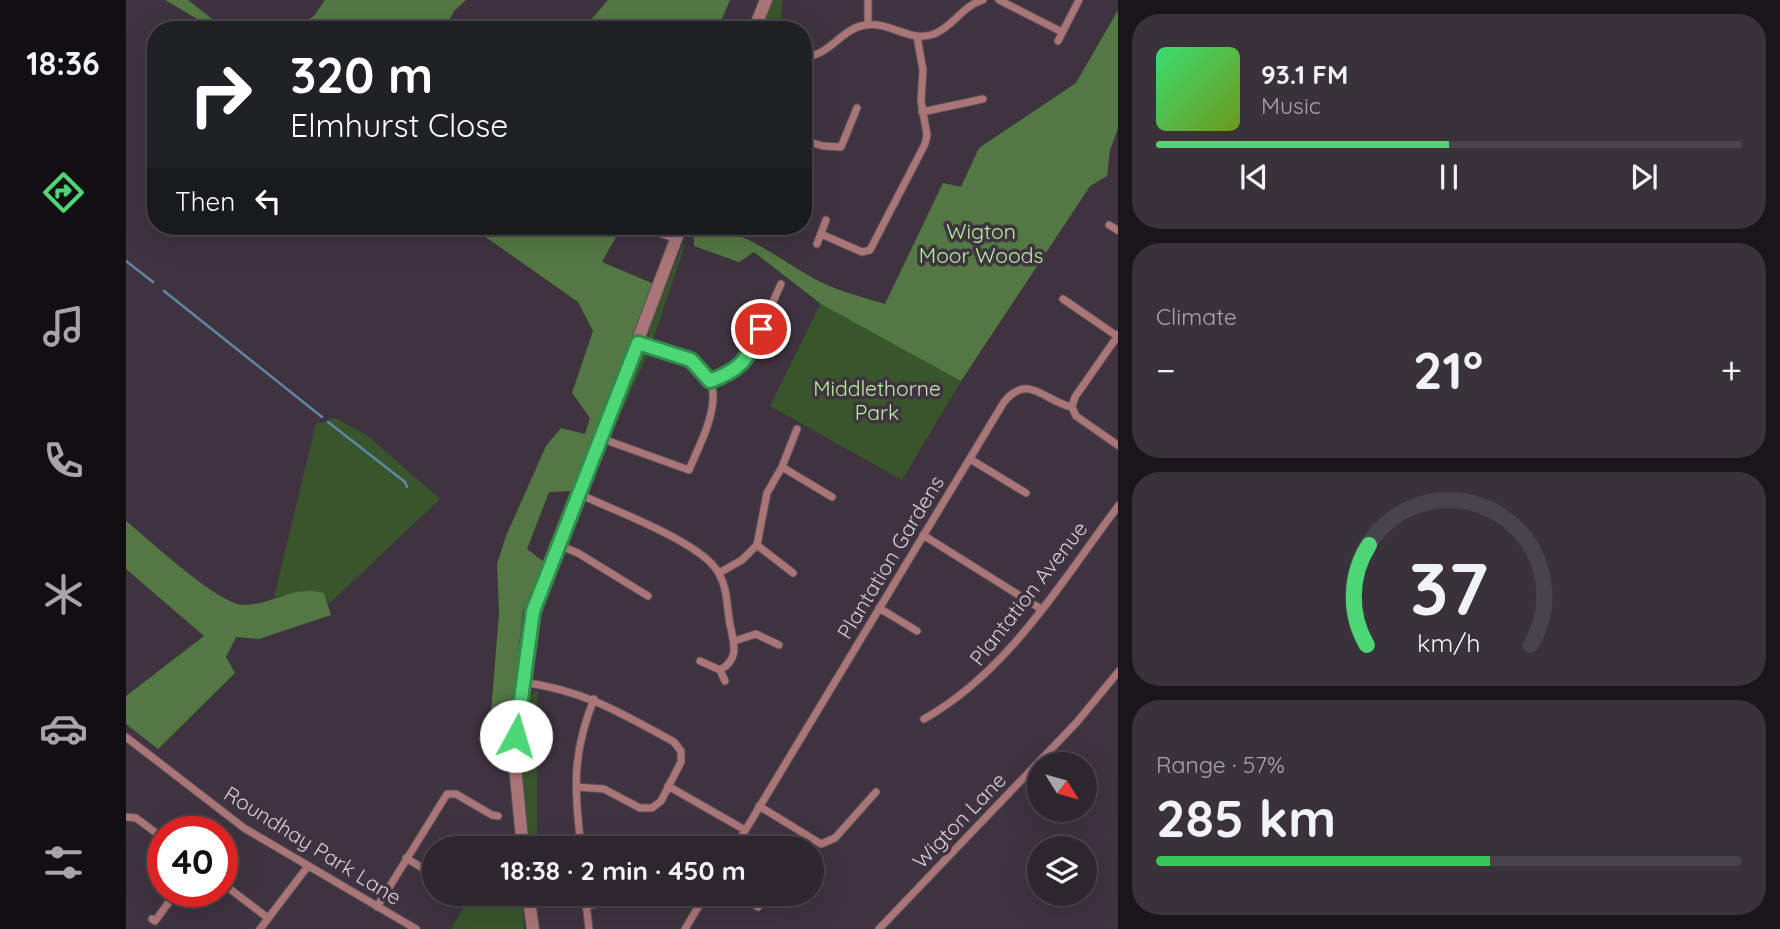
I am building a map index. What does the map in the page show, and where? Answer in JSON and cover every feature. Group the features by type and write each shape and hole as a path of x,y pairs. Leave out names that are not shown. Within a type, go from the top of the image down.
{"street":[{"path":"758,21 766,0"},
{"path":"868,0 868,25"},
{"path":"812,55 820,54 851,30 868,25 917,37 944,29 970,5 983,0"},
{"path":"999,0 1062,32"},
{"path":"1058,41 1080,0"},
{"path":"821,234 862,252 870,250 925,144 927,135 922,111 923,70 917,37"},
{"path":"922,111 983,99"},
{"path":"812,143 841,147 857,108"},
{"path":"817,244 826,220"},
{"path":"1109,225 1118,231"},
{"path":"665,235 676,239"},
{"path":"522,836 514,756 521,682 533,611 678,235"},
{"path":"710,381 730,374 747,359 781,284"},
{"path":"1062,299 1118,335 1075,397 1072,407"},
{"path":"599,437 689,470 712,413 714,401 710,381 691,360 638,343"},
{"name":"Plantation Gardens","path":"742,836 1012,393 1033,388 1072,407 1076,416 1118,446"},
{"path":"719,573 742,560 757,545 767,493 782,467 797,429"},
{"path":"970,459 1026,493"},
{"path":"782,467 832,497"},
{"path":"578,494 680,541 702,555 719,573 726,591 734,640 733,656 727,666 720,670"},
{"name":"Plantation Avenue","path":"924,719 973,687 1008,651 1118,505"},
{"path":"923,536 1041,608"},
{"path":"558,545 578,553 648,596"},
{"path":"757,545 793,573"},
{"path":"879,608 917,631"},
{"path":"734,640 756,634 779,645"},
{"path":"699,661 720,670 725,681"},
{"name":"Wigton Lane","path":"879,929 1069,732 1118,671"},
{"path":"521,682 559,687 594,699 679,746 681,762 657,805 646,809 604,789 576,787"},
{"path":"580,836 576,787 578,745 594,699"},
{"name":"Roundhay Park Lane","path":"126,737 244,828 416,929"},
{"path":"668,786 745,830"},
{"path":"760,806 816,843 826,843 835,838 876,792"},
{"path":"377,907 447,794 456,794 498,816"},
{"path":"126,817 136,818 147,826"},
{"path":"406,858 422,868"},
{"path":"260,929 308,866"},
{"path":"238,895 268,918"},
{"path":"530,906 533,929"},
{"path":"586,906 589,929"},
{"path":"685,929 699,906"},
{"path":"152,919 155,921 165,907"}],"green space":[{"path":"165,0 188,0 215,21 201,21"},
{"path":"325,0 466,0 448,21 306,21 314,16"},
{"path":"608,0 730,0 721,21 590,21"},
{"path":"771,0 782,0 781,21 763,21"},
{"name":"Wigton Moor Woods","path":"1118,10 1118,128 1110,150 1107,176 1090,186 961,381 902,480 770,406 821,303 754,252 739,262 694,246 694,235 738,235 827,285 885,304 943,183 961,187 979,148 1076,83"},
{"name":"Wigton Moor Woods","path":"1118,10 1118,128 1110,150 1107,176 1090,186 961,381 821,304 754,252 739,262 694,246 694,235 738,235 827,285 885,304 943,183 961,187 979,148 1076,83"},
{"path":"483,235 617,235 602,262 654,284 572,491 549,492 527,549 544,562 523,611 511,717 491,712 499,613 497,564 506,536 546,446 561,428 585,434 590,418 572,393 593,331 578,302"},
{"path":"683,244 685,245 652,342 649,328"},
{"path":"649,352 611,434 609,432 638,356"},
{"path":"335,418 368,436 440,499 329,604 324,593 274,597 316,424"},
{"path":"126,521 202,584 233,602 256,604 293,593 313,591 324,593 331,615 259,639 236,637 226,657 235,673 158,749 126,724 126,696 204,636 126,569"},
{"path":"537,690 537,836 529,836 519,747 526,699"},
{"path":"464,906 523,906 524,929 451,929"}],"waterway":[{"path":"126,261 153,282"},
{"path":"164,291 322,417"},
{"path":"328,422 405,482 407,487"}],"route":[{"path":"516,736 526,643 533,611 638,343 691,360 710,381 738,369 747,359 761,329"}],"park label":[{"name":"Middlethorne Park","path":"877,400"}]}
